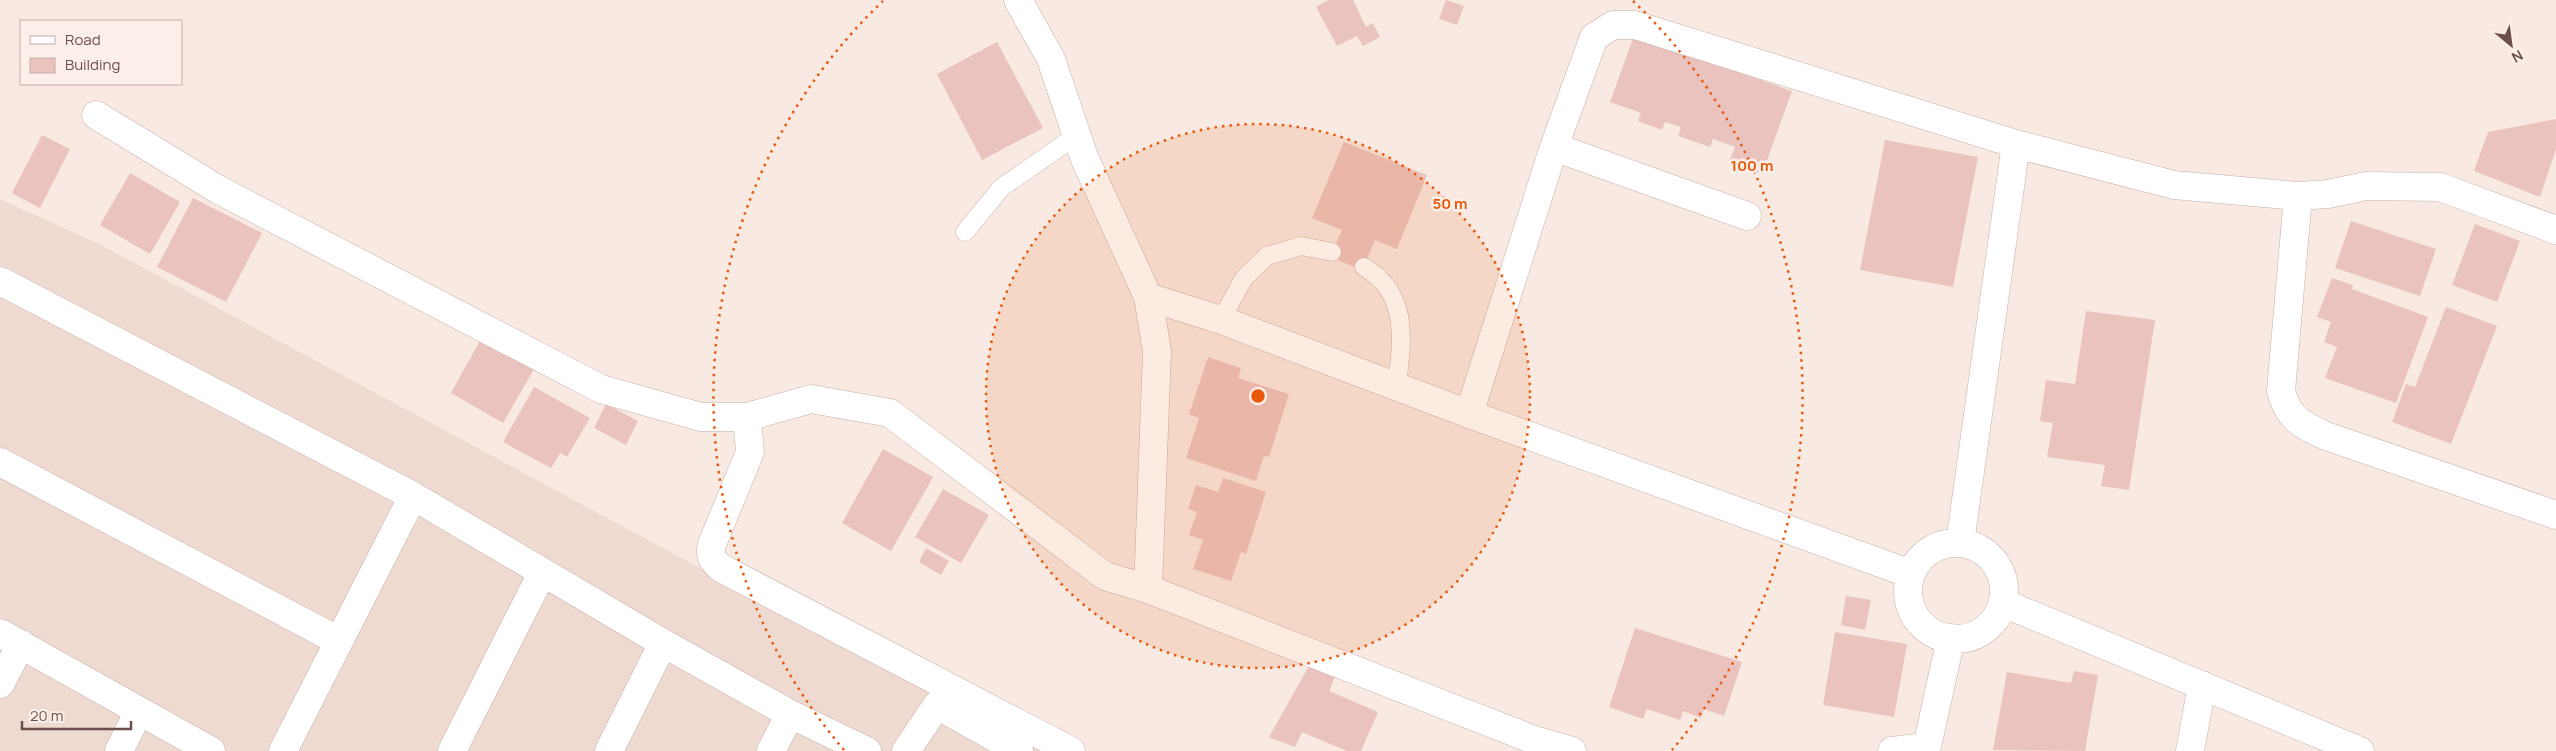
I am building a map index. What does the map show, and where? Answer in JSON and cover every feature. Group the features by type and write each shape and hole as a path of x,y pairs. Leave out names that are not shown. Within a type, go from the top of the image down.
{"street":[{"path":"1018,0 1050,59 1084,157 1148,297 1157,351 1148,589"},
{"path":"1469,414 1554,147 1594,37 1613,25 1635,25 2016,144 2174,185 2298,196 2328,194 2366,186 2440,187 2556,230"},
{"path":"96,115 219,190 601,389 701,417 747,417 811,399 890,413 1105,576 1148,589 1534,740 1572,751"},
{"path":"1960,543 2016,144"},
{"path":"1554,147 1747,216"},
{"path":"2298,196 2281,392 2286,408 2304,426 2326,436 2556,515"},
{"path":"0,281 413,496 662,643 790,714 867,751"},
{"path":"1148,297 1220,320 1469,414 1911,574"},
{"path":"747,417 750,452 712,544 709,554 712,559 721,568 1071,751"},
{"path":"0,462 339,641"},
{"path":"283,751 413,496"},
{"path":"1960,543 1976,546 1990,556 2000,569 2004,586 2003,603 1996,618 1983,630 1968,637 1951,638 1934,633 1920,622 1912,608 1908,591 1911,574 1919,560 1930,550 1944,544 1960,543"},
{"path":"452,751 542,573"},
{"path":"2003,603 2360,751"},
{"path":"0,684 10,638 212,751"},
{"path":"1892,751 1926,749 1951,638"},
{"path":"609,751 662,643"},
{"path":"2190,751 2202,685"},
{"path":"906,751 937,705 1019,751"},
{"path":"119,751 139,711"},
{"path":"771,751 790,714"},
{"path":"1509,751 1534,740"}],"lane":[{"path":"965,232 1001,188 1076,135"},
{"path":"1220,320 1244,278 1267,256 1301,246 1332,252"},
{"path":"1364,267 1379,276 1394,301 1403,330 1398,386"}],"shaded area":[{"path":"0,199 101,245 852,650 1046,751 0,751"}],"building":[{"path":"1329,0 1353,0 1366,27 1373,23 1380,37 1363,46 1357,36 1337,46 1316,7"},
{"path":"1446,0 1464,6 1457,25 1439,19"},
{"path":"1634,36 1792,91 1762,174 1729,162 1735,147 1713,139 1710,147 1678,136 1681,127 1665,122 1662,130 1638,121 1641,113 1610,102"},
{"path":"997,42 1043,128 982,160 937,74"},
{"path":"2556,119 2556,149 2540,197 2474,171 2488,132"},
{"path":"42,135 70,149 40,208 12,193"},
{"path":"1885,140 1978,157 1953,287 1860,270"},
{"path":"1344,142 1427,175 1397,249 1375,240 1362,270 1330,257 1342,230 1312,218"},
{"path":"130,173 180,202 150,254 100,225"},
{"path":"193,198 262,233 226,302 157,267"},
{"path":"2351,221 2436,249 2420,296 2335,268"},
{"path":"2475,224 2520,241 2497,302 2452,285"},
{"path":"2332,278 2353,285 2352,289 2428,317 2396,403 2325,378 2337,347 2324,342 2331,322 2317,317"},
{"path":"2446,307 2497,326 2451,444 2392,422 2406,384 2415,387"},
{"path":"2086,311 2155,320 2129,490 2101,486 2105,465 2047,457 2053,423 2040,421 2046,380 2075,384"},
{"path":"481,339 534,369 503,423 451,393"},
{"path":"1208,357 1241,368 1238,378 1289,394 1269,457 1264,456 1256,481 1186,458 1199,418 1189,414"},
{"path":"534,387 590,418 567,457 560,453 551,468 503,442"},
{"path":"606,404 638,421 626,445 594,428"},
{"path":"883,449 933,477 891,551 842,523"},
{"path":"1223,478 1266,492 1246,554 1241,552 1231,581 1193,569 1203,540 1189,535 1197,512 1188,509 1196,485 1218,492"},
{"path":"943,489 989,515 961,563 915,537"},
{"path":"926,548 949,561 941,575 919,562"},
{"path":"1846,596 1871,600 1865,630 1841,625"},
{"path":"1635,628 1742,662 1724,716 1704,709 1701,718 1683,711 1680,720 1647,709 1643,719 1609,707"},
{"path":"1835,632 1907,644 1894,717 1823,705"},
{"path":"1309,666 1335,677 1329,691 1378,712 1361,751 1347,751 1302,732 1295,747 1269,737"},
{"path":"2074,671 2098,675 2085,751 1993,750 2007,672 2071,683"}]}
